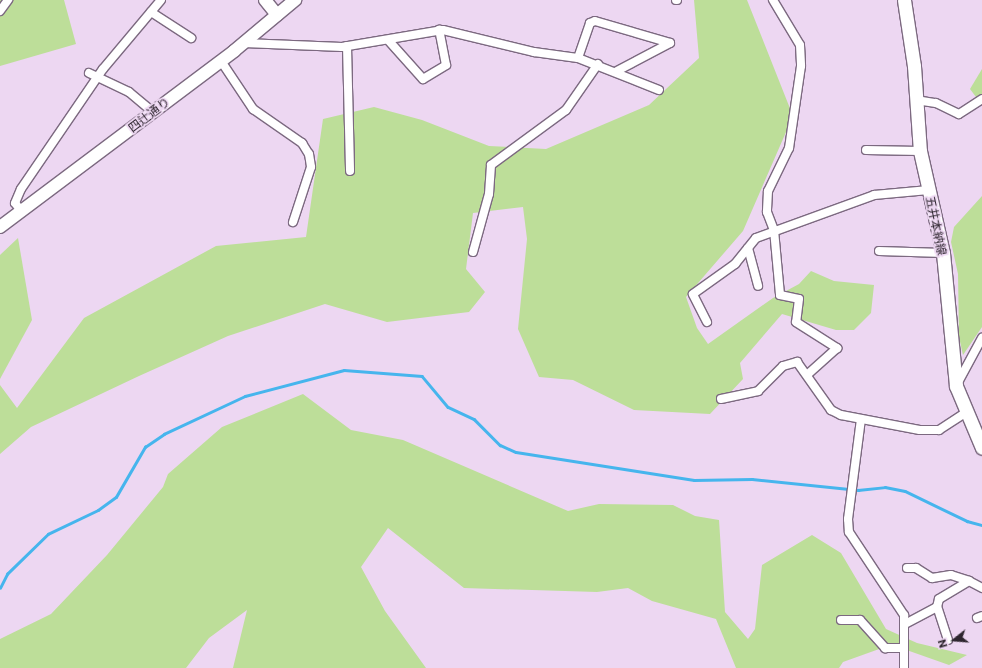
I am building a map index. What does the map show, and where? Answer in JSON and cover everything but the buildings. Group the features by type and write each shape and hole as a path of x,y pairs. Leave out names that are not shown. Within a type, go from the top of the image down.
{"main road":[{"name":"五井本納線","path":"904,0 916,100 920,151 943,253 956,386 968,411 982,448"}],"street":[{"path":"0,11 8,0"},
{"path":"22,212 15,203 21,189 98,76 161,0"},
{"path":"265,0 277,15"},
{"name":"四辻通り","path":"0,226 22,212 221,61 295,0"},
{"path":"773,0 800,45 801,66 789,148 768,191 767,212 774,230 780,295 799,299 796,322 837,348 808,374"},
{"path":"151,12 191,38"},
{"path":"578,58 590,23 595,21 670,43 617,71"},
{"path":"244,43 347,46 389,41 438,30 578,58 617,71 658,90"},
{"path":"389,41 423,79 446,65 438,30"},
{"path":"347,46 350,171"},
{"path":"221,61 254,109 302,143 309,154 311,167 293,222"},
{"path":"473,252 489,194 491,165 566,110 598,64"},
{"path":"89,73 98,76 128,92 153,112"},
{"path":"916,100 936,103 959,114 982,99"},
{"path":"866,150 920,151"},
{"path":"707,322 693,294 735,264 756,238 774,230 874,195 929,190"},
{"path":"748,248 758,286"},
{"path":"879,250 943,253"},
{"path":"956,386 982,338"},
{"path":"721,399 758,391 782,366 792,362 797,362 808,374 831,410 861,419 920,430 939,430 968,411"},
{"path":"861,419 852,482 849,532 885,583 904,615 905,624 902,648 904,668"},
{"path":"907,568 916,568 932,578 951,575 969,581 982,588"},
{"path":"948,640 938,607 939,599 969,581"},
{"path":"905,624 938,607"},
{"path":"841,620 860,620 885,648 902,648"}],"green space":[{"path":"0,0 64,0 76,44 0,66"},
{"path":"694,0 747,0 793,116 743,231 686,297 697,328 708,344 773,298 799,284 811,271 834,281 874,285 871,313 854,330 836,330 782,314 740,363 743,379 710,414 634,410 573,380 539,377 518,329 527,239 523,207 473,213 466,269 485,292 469,312 387,322 325,304 228,336 139,376 31,427 0,454 0,385 17,408 84,318 216,246 306,237 323,119 374,107 422,120 489,146 546,149 649,105 699,58"},
{"path":"982,69 982,105 970,89"},
{"path":"982,196 982,327 963,355 959,337 958,274 951,242 954,227"},
{"path":"18,238 32,320 0,379 0,255"},
{"path":"303,394 351,430 403,440 568,511 599,504 673,505 695,516 719,520 725,612 748,639 755,629 762,565 812,535 841,553 886,629 917,643 967,655 949,665 898,647 882,648 843,662 839,668 736,668 716,619 652,601 628,588 597,592 464,588 388,528 361,567 385,611 426,668 233,668 247,610 209,638 186,668 0,668 0,639 51,614 107,555 163,487 168,474 222,427"}],"waterway":[{"path":"0,588 7,574 48,534 98,510 116,497 145,447 164,434 245,396 344,370 422,376 448,407 474,419 500,445 516,452 694,480 752,479 858,490 885,487 905,491 967,521 982,525"}]}
